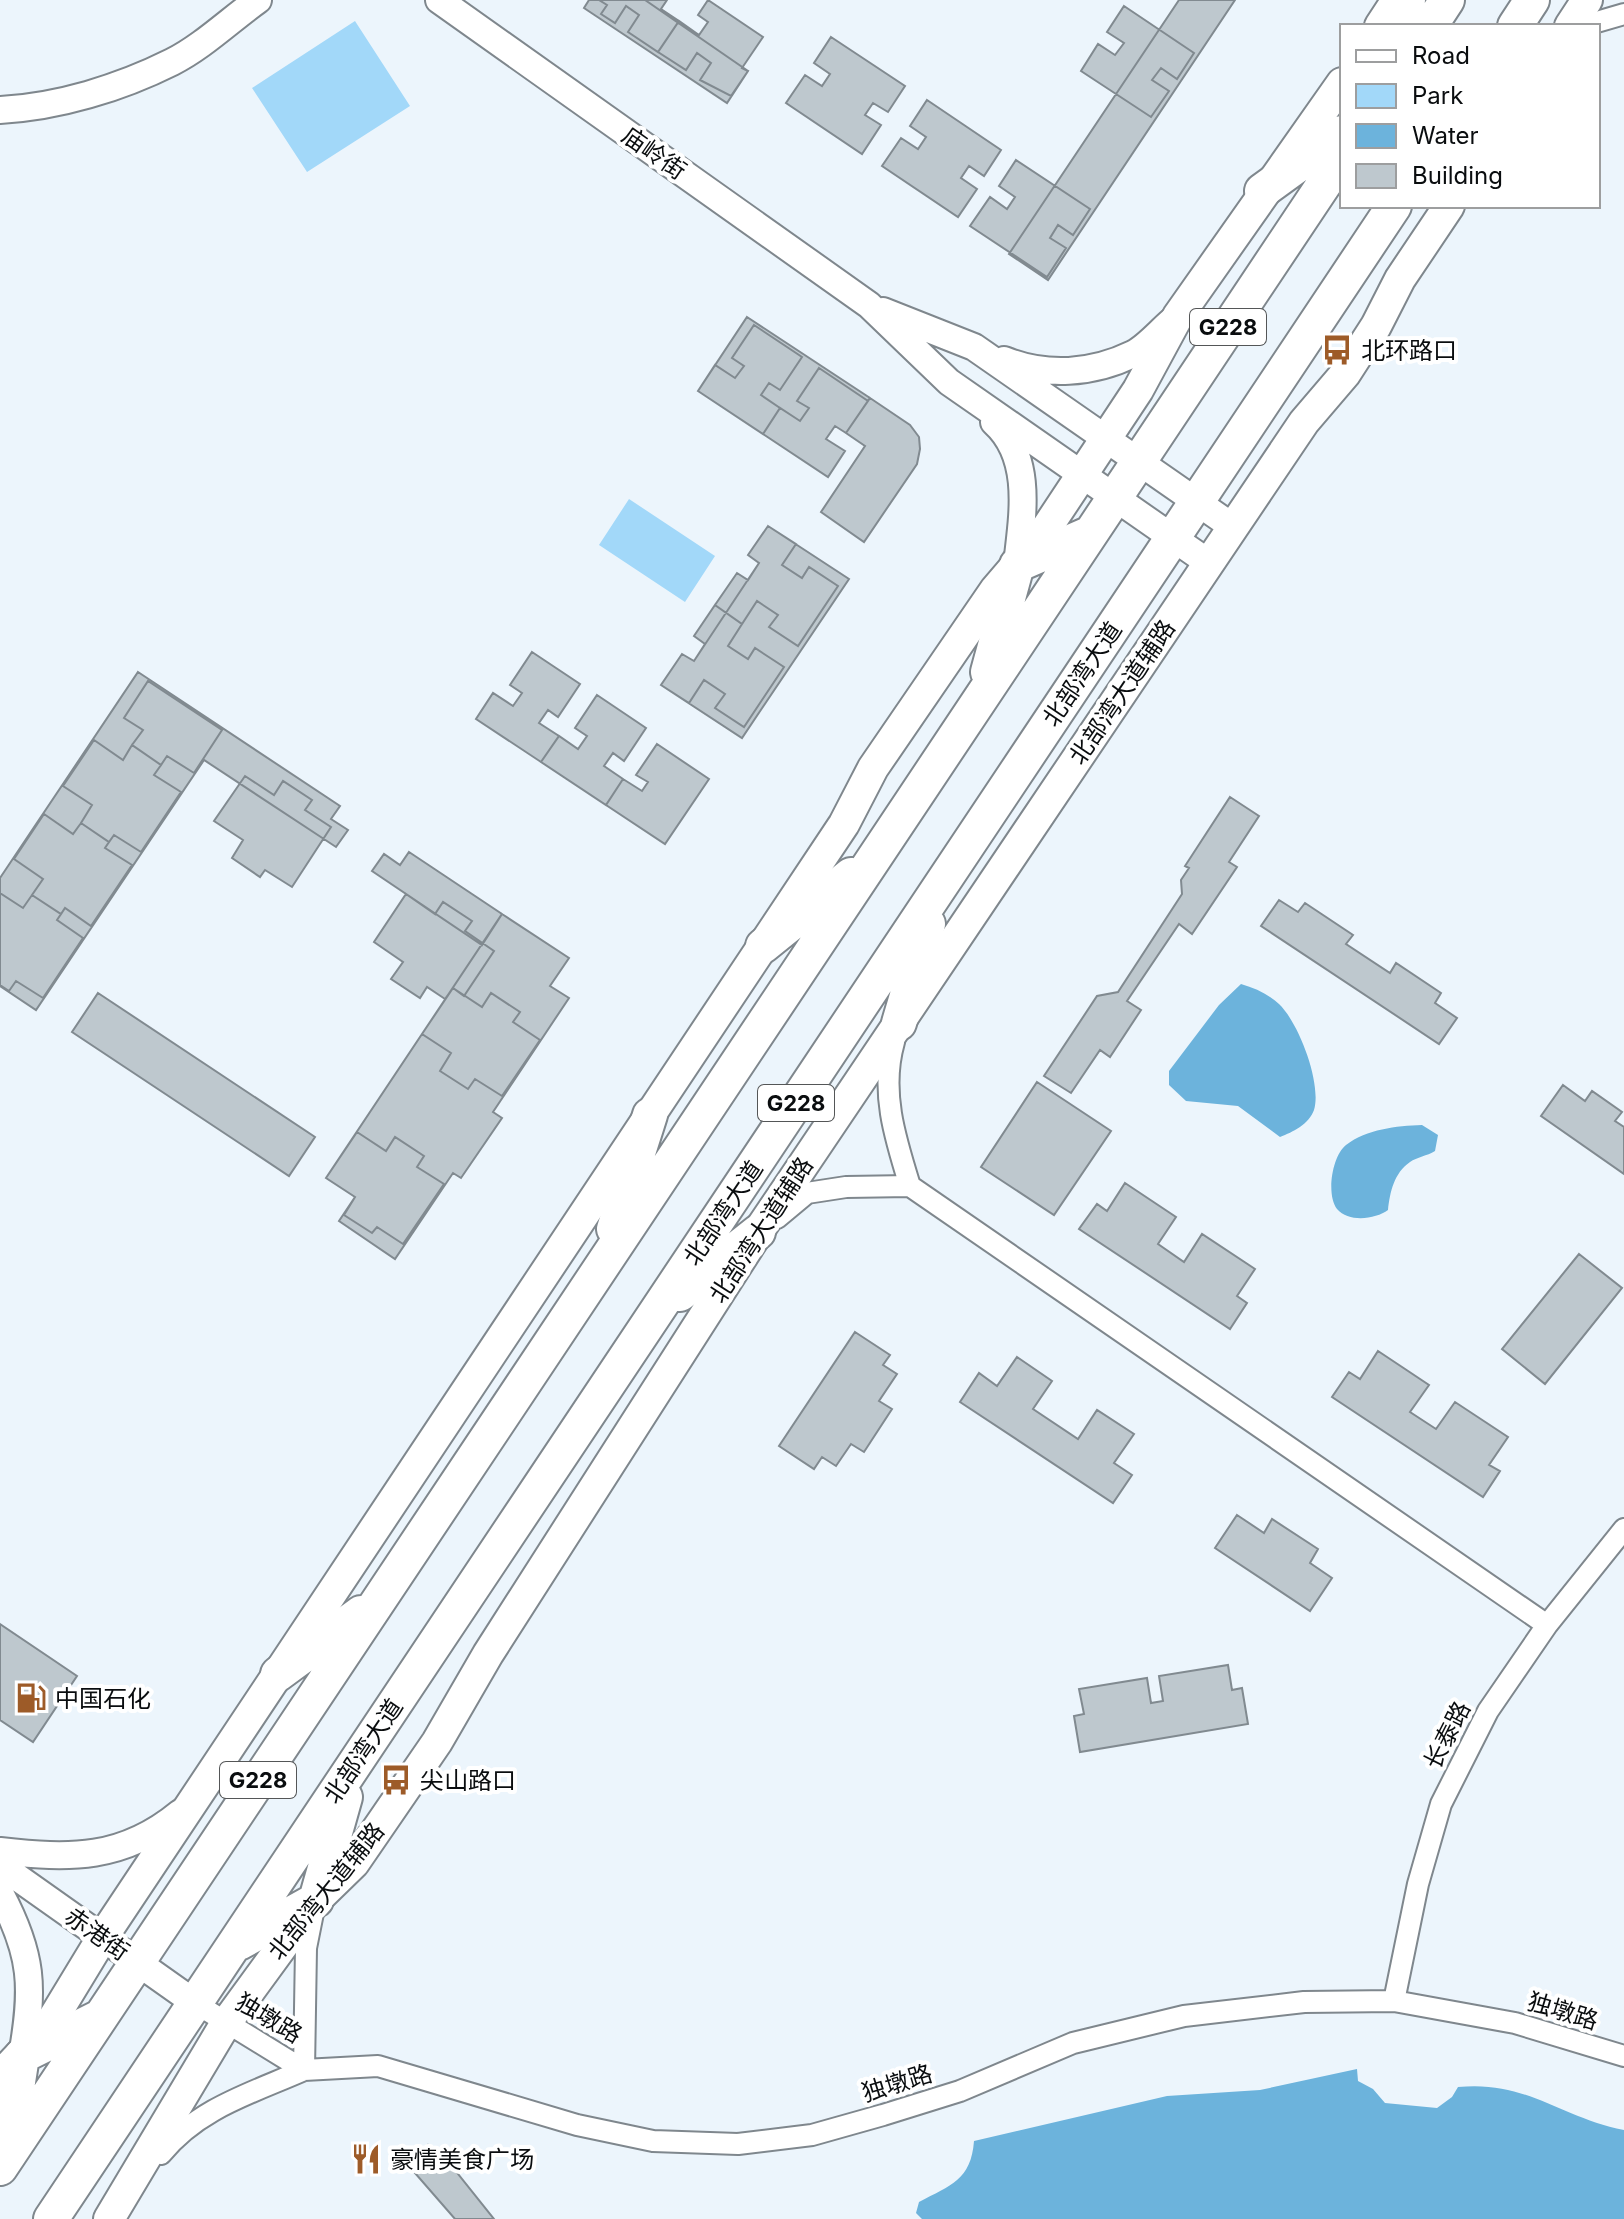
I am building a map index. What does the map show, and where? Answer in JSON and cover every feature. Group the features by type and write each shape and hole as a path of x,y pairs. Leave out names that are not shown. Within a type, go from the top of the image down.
{"highway":[{"path":"1401,24 1408,0"},
{"path":"1431,24 1447,0"},
{"path":"1516,24 1532,0"},
{"path":"1262,191 1340,134"},
{"name":"G228","path":"3,2163 1340,160"},
{"name":"北部湾大道","path":"51,2219 1393,208"},
{"path":"982,697 1017,565 1091,533"},
{"path":"763,946 876,855"},
{"path":"899,1023 937,891"},
{"path":"602,1267 650,1115"},
{"path":"655,1314 758,1232"},
{"path":"278,1674 380,1598"},
{"path":"232,1947 316,1900 355,1763"},
{"path":"3,2163 11,2066 101,2016"}],"main road":[{"path":"1381,24 1397,0"},
{"path":"1571,24 1587,0"},
{"path":"11,2066 51,2022 102,1938 844,824 873,768 995,590 1042,535 1138,390 1178,316 1262,191 1340,86"},
{"name":"北部湾大道辅路","path":"115,2211 226,2023 316,1900 354,1863 437,1742 496,1640 758,1232 1304,422 1345,374 1376,326 1400,279 1448,208"}],"street":[{"path":"0,110 24,109 101,91 174,61 258,0"},
{"name":"庙岭街","path":"439,0 869,305 949,382 1209,563"},
{"path":"1590,24 1624,14"},
{"name":"庙岭街","path":"869,305 974,347 1233,527"},
{"path":"974,347 1022,367 1057,373 1097,367 1136,353 1178,316"},
{"path":"949,382 1012,444 1024,496 1017,565"},
{"path":"899,1023 887,1066 891,1123 910,1186"},
{"path":"758,1232 807,1193 846,1187 910,1186 1547,1625"},
{"name":"长泰路","path":"1394,2001 1418,1884 1441,1804 1488,1711 1547,1625 1624,1529"},
{"path":"0,1851 54,1857 115,1850 153,1835 192,1803"},
{"name":"赤港街","path":"0,1865 195,2003"},
{"path":"0,1893 21,1931 30,1978 11,2066"},
{"path":"115,2211 175,2136 214,2107 304,2070 306,1948 316,1900"},
{"name":"独墩路","path":"195,2003 304,2070 378,2066 577,2125 653,2141 738,2144 812,2135 960,2091 1073,2043 1184,2016 1304,2002 1394,2001 1515,2023 1624,2056"}],"green space":[{"path":"355,21 410,106 307,172 252,88"},
{"path":"629,499 715,556 685,602 599,545"}],"water":[{"path":"1241,984 1270,997 1287,1013 1312,1070 1316,1099 1312,1115 1295,1130 1280,1137 1238,1106 1186,1101 1169,1085 1169,1071 1219,1005"},
{"path":"1422,1125 1438,1135 1435,1151 1413,1160 1400,1172 1388,1210 1377,1216 1355,1218 1337,1209 1332,1195 1332,1176 1337,1158 1346,1145 1372,1132"},
{"path":"1357,2069 1358,2081 1373,2089 1385,2103 1437,2108 1452,2097 1458,2087 1482,2086 1524,2094 1624,2130 1624,2219 922,2219 916,2213 919,2202 950,2186 964,2173 974,2141 1167,2096 1260,2090"}],"building":[{"path":"589,0 645,0 748,71 727,103 584,8"},
{"path":"599,0 667,0 661,9 679,21 658,52 628,32 639,15 626,6 615,23 601,14 607,5"},
{"path":"708,0 763,37 742,68 748,71 731,96 700,80 711,63 697,53 686,70 658,52 679,21 699,35 708,22 698,15"},
{"path":"1179,0 1235,0 1048,280 1009,254"},
{"path":"1124,6 1194,53 1177,79 1161,68 1152,80 1169,91 1151,117 1081,71 1098,44 1115,55 1124,43 1107,32"},
{"path":"831,37 905,86 888,112 873,103 865,115 881,125 862,154 786,103 805,75 822,86 830,74 814,63"},
{"path":"927,100 1001,150 984,176 969,166 961,178 977,189 958,217 882,166 901,138 918,149 926,137 910,126"},
{"path":"1016,160 1090,209 1073,235 1058,225 1050,238 1066,248 1047,277 970,226 990,197 1007,209 1015,197 999,186"},
{"path":"747,317 870,398 846,433 835,426 826,439 845,451 828,477 698,391"},
{"path":"754,325 802,357 780,390 769,383 761,395 780,408 763,434 698,391 715,365 735,378 744,366 732,358"},
{"path":"819,368 868,401 846,433 835,426 826,439 845,451 828,477 763,434 780,408 800,421 809,408 797,401"},
{"path":"870,398 910,425 919,437 920,449 917,464 864,542 821,512 865,446 846,433"},
{"path":"768,526 849,579 742,738 661,685 682,654 694,661 759,563 748,555"},
{"path":"768,526 796,544 782,565 802,578 809,567 838,586 798,646 769,627 778,615 757,601 742,624 715,605 737,573 748,580 759,563 748,555"},
{"path":"715,605 742,624 728,646 748,659 755,648 784,667 744,727 715,708 725,694 704,680 689,703 661,685 682,654 694,661 705,644 694,636"},
{"path":"532,652 580,684 558,717 548,710 539,723 559,736 541,762 476,719 493,693 513,706 522,693 510,685"},
{"path":"138,672 340,806 331,819 348,830 336,847 204,760 36,1010 0,986 0,878"},
{"path":"148,681 222,730 194,773 167,756 161,765 132,745 143,730 124,718"},
{"path":"597,695 646,728 624,761 613,753 604,766 623,779 606,805 541,762 559,736 578,749 587,736 575,728"},
{"path":"94,740 123,760 132,745 161,765 154,775 181,792 141,852 114,835 109,842 81,823 92,805 63,786"},
{"path":"657,744 709,779 665,844 606,805 623,779 642,791 648,782 636,775"},
{"path":"245,776 274,795 283,781 312,800 305,810 331,827 292,887 265,870 260,877 232,858 243,840 214,821"},
{"path":"1230,797 1259,816 1229,862 1237,867 1192,934 1179,924 1127,1001 1141,1010 1110,1057 1100,1050 1071,1093 1044,1076 1097,996 1118,992 1182,894 1181,880 1189,868 1185,866"},
{"path":"44,814 73,834 81,823 109,842 105,848 132,865 91,926 65,908 61,914 32,895 43,879 14,859"},
{"path":"409,852 502,914 482,945 372,871 384,854 400,865"},
{"path":"0,893 23,908 32,895 61,914 57,920 83,938 43,998 16,981 9,991 0,985"},
{"path":"406,894 435,914 443,902 472,921 465,931 494,951 464,996 453,988 445,999 427,987 420,998 391,979 403,962 374,942"},
{"path":"1279,900 1298,912 1305,903 1353,935 1346,944 1390,973 1396,963 1441,993 1435,1003 1457,1018 1439,1044 1261,926"},
{"path":"502,914 569,958 550,986 569,998 493,1112 502,1118 461,1178 453,1173 395,1259 339,1221 355,1197 326,1178"},
{"path":"453,988 482,1007 491,993 520,1012 513,1022 540,1040 502,1096 475,1079 468,1089 440,1071 451,1053 422,1034"},
{"path":"98,993 315,1137 289,1176 72,1032"},
{"path":"1037,1082 1111,1131 1054,1215 981,1167"},
{"path":"1563,1085 1585,1101 1592,1091 1622,1112 1615,1121 1624,1127 1624,1174 1541,1116"},
{"path":"357,1132 386,1151 395,1137 424,1156 417,1167 444,1184 403,1244 377,1227 372,1233 344,1215 355,1197 326,1178"},
{"path":"1125,1183 1176,1217 1158,1244 1184,1262 1202,1234 1255,1269 1237,1296 1247,1303 1230,1329 1079,1229 1097,1204 1107,1211"},
{"path":"1579,1254 1622,1288 1545,1384 1502,1349"},
{"path":"855,1332 890,1355 883,1365 897,1374 879,1401 892,1409 864,1452 851,1444 836,1466 822,1457 814,1469 779,1446"},
{"path":"1378,1351 1429,1385 1410,1412 1436,1429 1455,1402 1508,1437 1489,1465 1500,1471 1483,1497 1332,1397 1349,1372 1360,1379"},
{"path":"1017,1357 1052,1381 1033,1409 1078,1439 1097,1410 1134,1434 1114,1463 1132,1475 1113,1503 960,1402 979,1373 997,1386"},
{"path":"1237,1515 1264,1533 1272,1519 1318,1549 1310,1563 1332,1578 1310,1611 1215,1548"},
{"name":"中国石化","path":"0,1624 77,1676 33,1742 0,1720"},
{"path":"1228,1665 1232,1690 1242,1688 1248,1724 1080,1752 1074,1716 1084,1714 1079,1689 1147,1678 1151,1703 1163,1701 1159,1676"},
{"path":"428,2145 454,2169 494,2219 455,2219 408,2165"}],"place":[{"name":"北环路口","path":"1337,350"},
{"name":"中国石化","path":"31,1698"},
{"name":"尖山路口","path":"396,1780"},
{"name":"豪情美食广场","path":"366,2159"}]}
